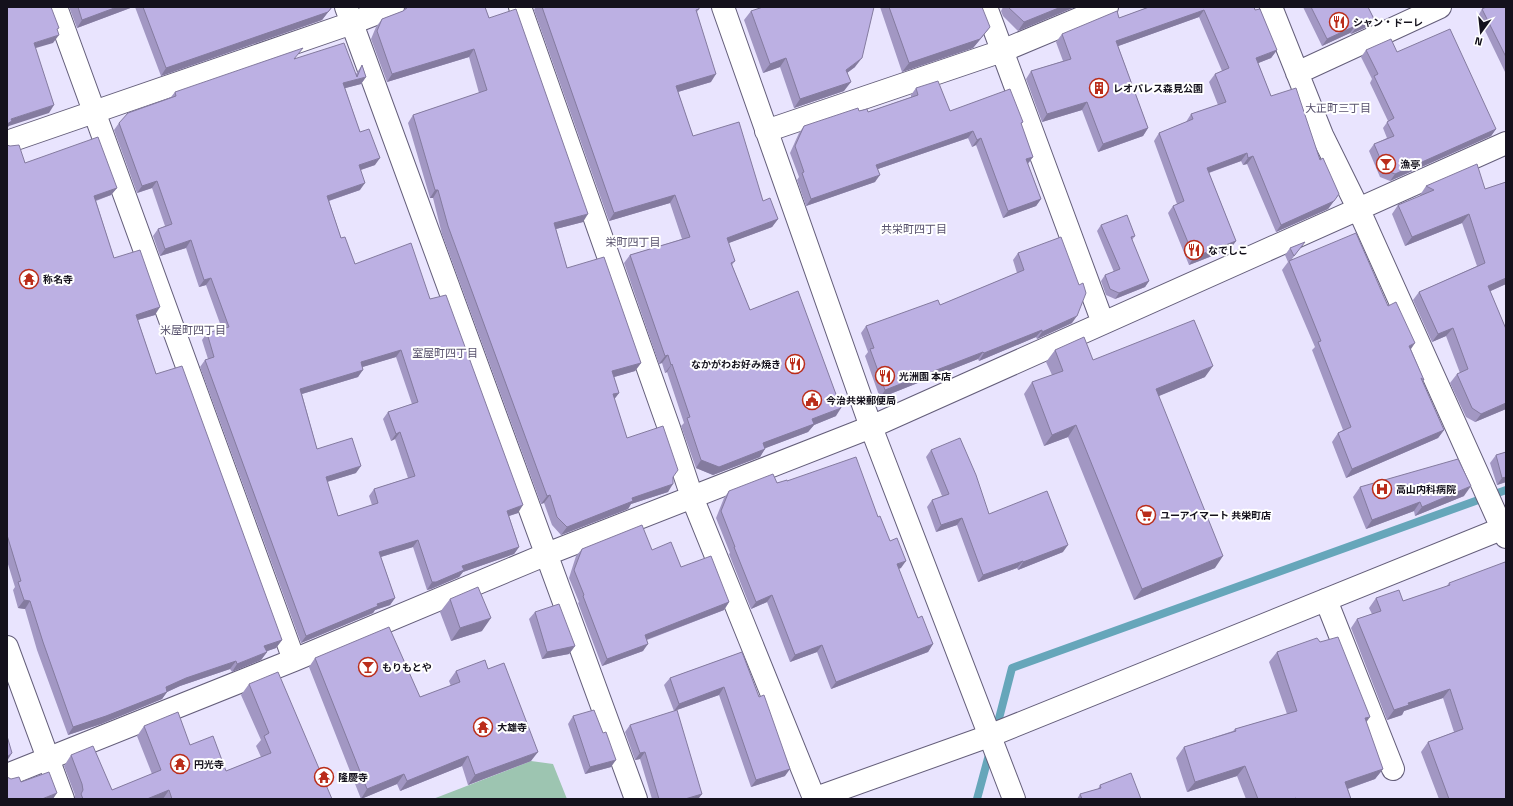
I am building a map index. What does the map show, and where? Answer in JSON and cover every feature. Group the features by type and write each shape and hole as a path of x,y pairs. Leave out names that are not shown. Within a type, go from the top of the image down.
{"street":[{"path":"56,7 294,660"},
{"path":"7,142 94,111 349,15 393,7"},
{"path":"520,7 664,413 692,497 813,799 989,736 1326,600 1505,531 1358,208 1322,136 1271,7"},
{"path":"723,7 871,427 1014,799"},
{"path":"986,7 1103,323"},
{"path":"766,131 1002,51 1107,7"},
{"path":"1297,73 1440,7"},
{"path":"349,15 636,799"},
{"path":"7,775 294,660 547,554 871,427 1506,143"},
{"path":"1326,600 1393,769"},
{"path":"7,647 64,799"}],"green space":[{"path":"531,761 553,764 567,799 433,799"}],"building":[{"path":"7,7 51,7 59,28 57,29 59,35 34,43 54,105 11,119 12,121 7,124"},
{"path":"78,7 117,7 82,20"},
{"path":"143,7 332,7 328,12 166,68"},
{"path":"408,7 485,7 489,18 516,9 588,214 554,223 567,268 604,257 641,363 612,371 619,393 613,394 627,438 663,426 678,470 673,477 673,484 632,498 633,501 567,527 557,517 550,495 547,496 448,226 438,190 435,190 413,115 487,90 474,49 392,74 377,31 382,19 403,11"},
{"path":"542,7 699,7 699,9 696,10 716,74 676,86 693,136 739,122 763,201 770,198 778,219 727,238 735,261 731,263 750,310 798,291 841,408 812,419 814,424 763,443 765,449 719,467 701,460 687,418 690,417 672,364 671,365 668,355 665,356 630,255 690,237 675,195 614,213"},
{"path":"763,7 874,7 862,58 846,70 851,82 800,99 786,58 770,64 751,11"},
{"path":"889,7 982,7 990,27 980,39 909,63"},
{"path":"1008,7 1061,7 1024,22"},
{"path":"1149,7 1254,7 1255,10 1260,9 1277,50 1256,58 1271,96 1296,88 1320,160 1323,158 1339,194 1334,201 1281,225 1253,156 1248,158 1247,153 1207,168 1236,241 1194,257 1173,206 1184,201 1159,133 1193,119 1191,114 1226,102 1215,74 1229,68 1204,10 1116,41 1148,128 1103,144 1087,102 1047,114 1031,71 1071,59 1062,34 1117,11 1119,18"},
{"path":"1311,7 1368,7 1374,19 1356,28 1355,26 1327,39"},
{"path":"1486,7 1506,7 1506,57 1482,9"},
{"path":"1450,29 1496,129 1395,174 1385,170 1374,144 1394,136 1387,122 1394,118 1374,76 1378,74 1366,50 1391,39 1397,52"},
{"path":"344,43 357,77 362,65 366,77 343,83 360,132 369,129 380,158 359,165 365,183 327,196 341,238 345,237 355,264 411,243 430,299 446,295 523,505 507,511 519,547 462,566 464,570 436,582 432,582 418,540 379,552 395,598 377,604 378,606 306,636 205,360 214,357 207,333 229,327 211,278 204,280 191,240 165,249 158,229 172,224 157,181 142,186 119,123 128,113 176,96 175,92 303,48 294,59","holes":["401,350 418,402 388,412 396,434 400,432 415,476 374,489 378,503 338,516 326,477 361,466 352,438 317,449 300,389 363,370 361,362"]},
{"path":"938,81 950,111 1010,89 1023,122 1021,123 1033,157 1026,159 1041,199 1008,211 981,138 977,140 973,131 876,165 880,175 811,199 795,146 804,126 858,108 859,111 867,109 868,112 918,95 916,88"},
{"path":"98,137 117,188 94,196 114,258 140,250 160,307 136,315 156,374 182,366 282,640 264,646 267,652 237,664 236,661 186,678 166,687 167,692 106,716 73,727 30,601 24,600 18,582 21,581 7,535 7,145 19,145 25,163"},
{"path":"1477,164 1485,189 1506,182 1506,278 1488,286 1506,329 1506,403 1481,414 1472,408 1457,374 1468,369 1453,328 1438,334 1419,292 1485,263 1469,214 1412,237 1398,205 1434,190 1426,186"},
{"path":"1127,215 1135,236 1131,237 1149,281 1119,293 1110,289 1105,275 1120,269 1101,225"},
{"path":"1356,233 1388,306 1396,302 1415,343 1409,346 1424,380 1421,378 1444,430 1352,469 1338,433 1351,427 1318,342 1321,341 1289,261"},
{"path":"1061,237 1079,285 1083,283 1086,293 1077,316 1042,332 1042,330 885,390 870,349 874,348 866,326 938,300 940,305 1024,270 1018,253"},
{"path":"1305,242 1294,256 1290,248"},
{"path":"1194,320 1213,366 1156,389 1223,556 1142,589 1076,425 1052,435 1032,382 1063,371 1055,350 1084,337 1093,360"},
{"path":"960,438 976,475 989,514 1047,491 1068,545 983,575 962,518 941,525 932,500 949,494 931,450"},
{"path":"1506,452 1506,477 1502,478 1496,455"},
{"path":"856,457 878,517 880,516 890,541 897,538 906,561 897,564 918,618 922,616 933,644 836,682 822,645 795,655 772,595 756,602 721,511 729,491 773,474 777,483 787,481"},
{"path":"1458,459 1471,486 1422,507 1420,502 1372,520 1360,487"},
{"path":"642,525 652,550 671,542 681,567 711,556 729,602 645,635 648,644 607,659 574,570 582,549"},
{"path":"1505,562 1506,799 1449,799 1428,742 1463,729 1450,689 1408,703 1409,705 1394,710 1357,619 1381,611 1376,598 1399,590 1403,601 1450,585 1449,583"},
{"path":"478,587 491,618 460,628 450,599"},
{"path":"559,604 575,646 547,652 535,612"},
{"path":"389,627 420,697 460,682 456,671 485,660 488,669 504,663 538,752 475,775 468,756 407,781 404,774 367,789 315,658"},
{"path":"1338,637 1370,717 1365,718 1383,769 1345,782 1351,799 1258,799 1245,766 1195,782 1184,747 1236,731 1235,729 1297,711 1277,652 1317,638 1320,642"},
{"path":"742,652 759,697 764,695 790,769 756,780 724,687 679,704 670,678"},
{"path":"278,672 332,799 172,799 169,790 147,799 83,799 81,794 83,790 82,784 71,755 93,746 112,790 161,770 144,726 178,712 190,745 213,736 226,771 271,753 264,736 269,733 249,684"},
{"path":"594,710 603,733 606,732 616,760 590,767 573,716"},
{"path":"677,710 702,794 685,799 659,799 645,752 640,753 630,725"},
{"path":"7,736 12,753 7,757"},
{"path":"49,772 57,793 42,799 7,799 7,777 11,779 19,777 21,782"},
{"path":"1131,773 1141,799 1082,799 1080,794 1101,788 1100,785"}],"waterway":[{"path":"996,730 1012,668 1506,490"},
{"path":"977,799 990,751"}],"place":[{"name":"シャン・ドーレ","path":"1339,22"},
{"name":"レオパレス森見公園","path":"1099,88"},
{"name":"漁亭","path":"1386,164"},
{"name":"なでしこ","path":"1194,250"},
{"name":"称名寺","path":"29,279"},
{"name":"なかがわお好み焼き","path":"795,364"},
{"name":"光洲園 本店","path":"885,376"},
{"name":"今治共栄郵便局","path":"812,400"},
{"name":"高山内科病院","path":"1382,489"},
{"name":"ユーアイマート 共栄町店","path":"1146,515"},
{"name":"もりもとや","path":"368,667"},
{"name":"大雄寺","path":"483,727"},
{"name":"円光寺","path":"180,764"},
{"name":"隆慶寺","path":"324,777"}],"district":[{"name":"大正町三丁目","path":"1338,108"},
{"name":"共栄町四丁目","path":"914,229"},
{"name":"栄町四丁目","path":"633,242"},
{"name":"米屋町四丁目","path":"193,330"},
{"name":"室屋町四丁目","path":"445,353"}]}
